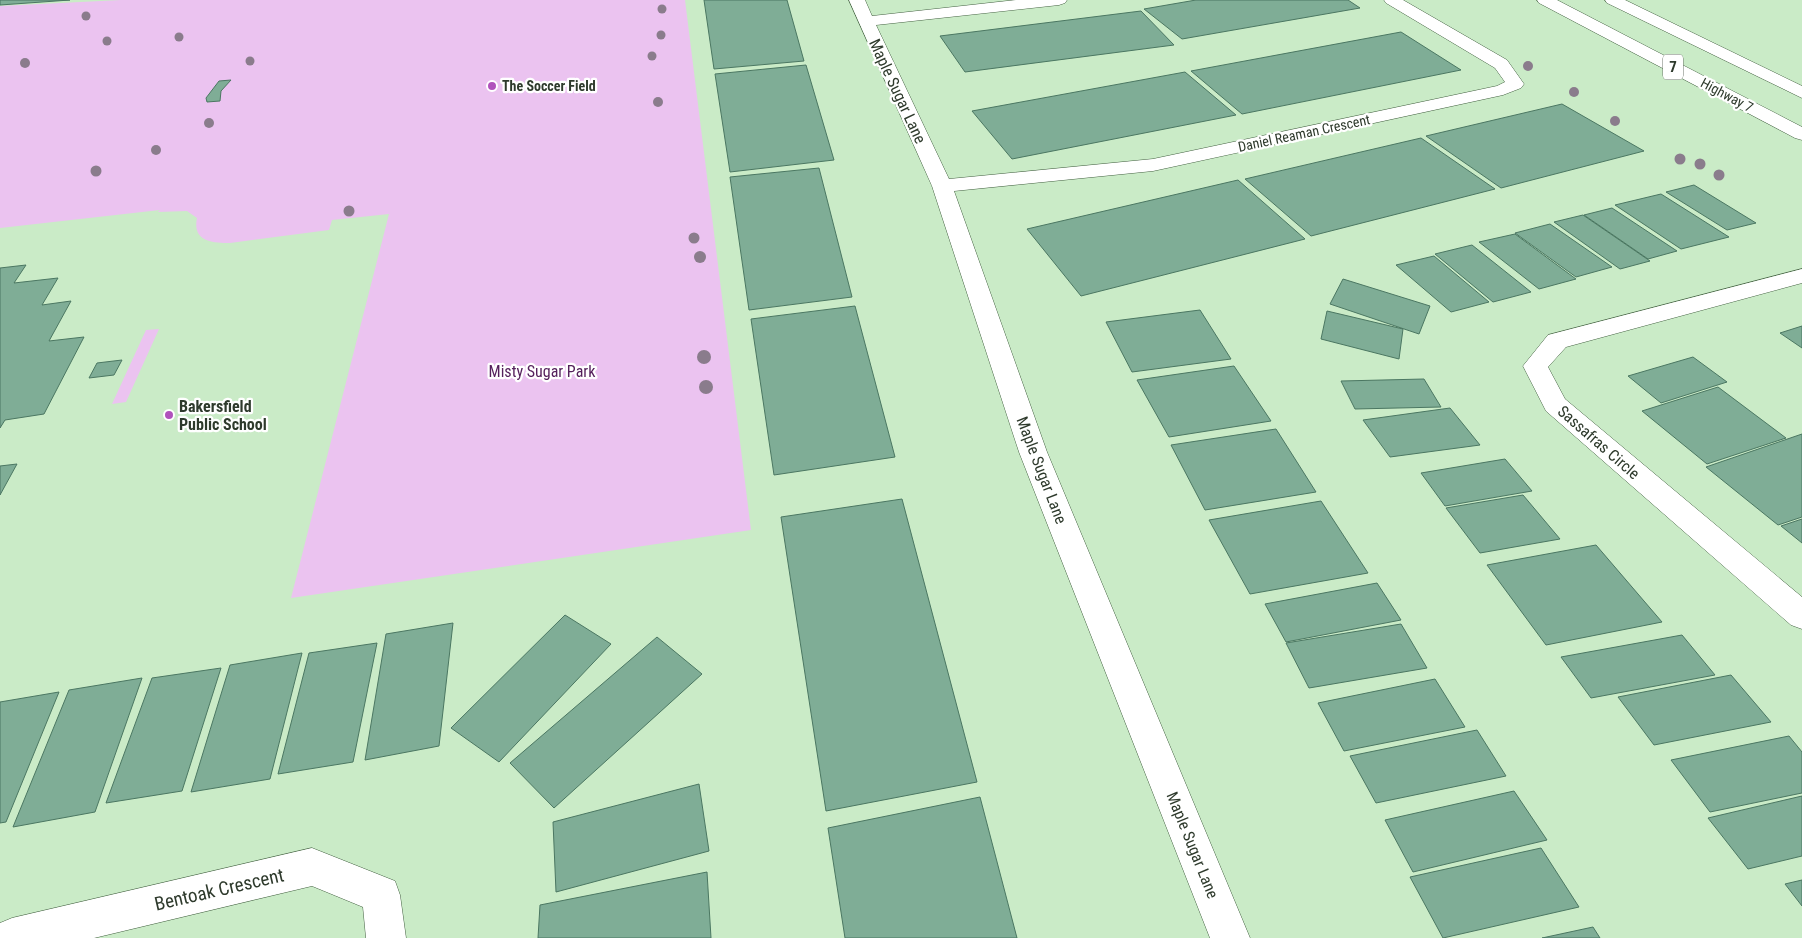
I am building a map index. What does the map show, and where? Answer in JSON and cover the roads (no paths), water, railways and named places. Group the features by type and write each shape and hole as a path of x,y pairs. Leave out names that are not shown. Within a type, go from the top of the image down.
{"street":[{"path":"862,10 1059,0"},
{"name":"Daniel Reaman Crescent","path":"942,186 1153,165 1503,90 1515,84 1501,64 1392,0"},
{"name":"Highway 7","path":"1545,0 1802,134"},
{"name":"7","path":"1613,0 1802,93"},
{"name":"Maple Sugar Lane","path":"862,10 942,186 1033,452 1230,938"},
{"name":"Sassafras Circle","path":"1802,276 1557,341 1535,366 1555,405 1802,616"},
{"name":"Bentoak Crescent","path":"12,938 312,867 381,895 386,938"}],"place":[{"name":"The Soccer Field","path":"492,86"},
{"name":"Bakersfield Public School","path":"169,415"}],"park label":[{"name":"Misty Sugar Park","path":"542,371"}]}
